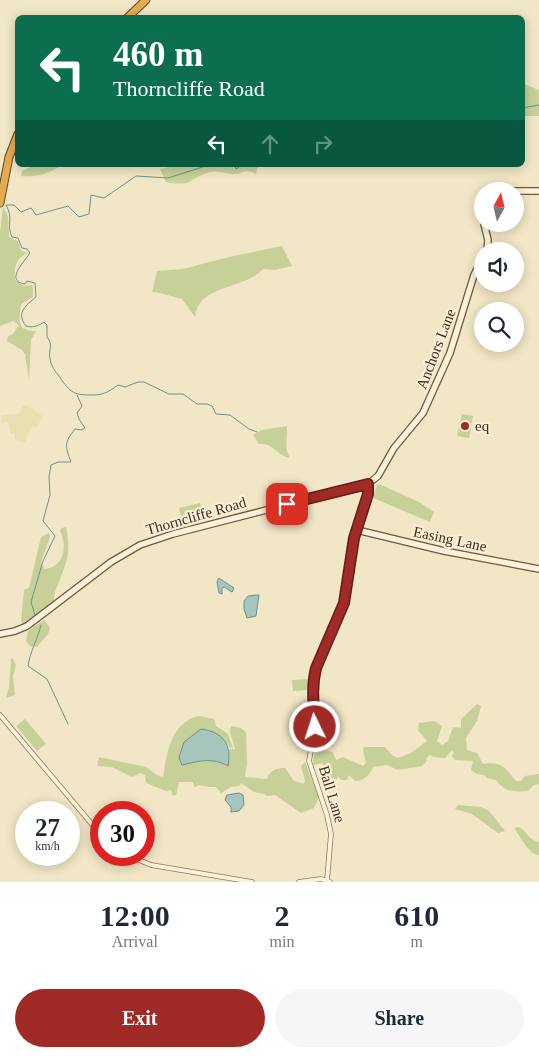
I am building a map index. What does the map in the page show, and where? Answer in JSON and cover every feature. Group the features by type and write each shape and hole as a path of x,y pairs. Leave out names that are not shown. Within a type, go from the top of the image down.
{"highway":[{"path":"131,15 146,0"},
{"path":"0,203 9,157 15,142"}],"street":[{"path":"524,191 539,191"},
{"name":"Anchors Lane","path":"368,484 378,476 400,440 423,413 450,354 474,275"},
{"name":"Ball Lane","path":"328,881 331,834 327,815 309,761 315,727 312,688 316,668 344,603 352,548 368,494 368,484"},
{"name":"Thorncliffe Road","path":"0,634 15,632 26,626 111,562 140,545 178,532 368,484"},
{"name":"Easing Lane","path":"357,530 444,551 539,569"},
{"path":"0,715 90,822"},
{"path":"155,866 252,882"},
{"path":"299,882 321,879 328,881"}],"shaded area":[{"path":"22,405 26,405 43,416 36,428 32,427 27,434 26,443 15,440 14,433 11,434 8,422 2,423 1,418 2,415 18,414 21,411"}],"green space":[{"path":"525,84 539,90 539,116 525,116"},
{"path":"31,167 59,167 52,171 33,176 21,176 22,171"},
{"path":"169,167 258,167 256,174 249,171 237,174 213,172 204,174 187,183 178,184 166,182 160,169"},
{"path":"3,207 8,216 9,237 18,241 21,250 27,253 16,264 15,280 24,286 32,285 33,289 33,297 21,304 20,315 22,327 30,331 36,331 31,340 29,380 25,354 7,341 8,336 12,335 19,325 13,321 0,326 0,232"},
{"path":"282,246 292,266 275,270 263,269 245,281 213,293 198,306 195,317 182,299 152,292 157,271 183,269"},
{"name":"eq","path":"462,414 473,416 469,438 457,436"},
{"path":"287,426 286,446 290,458 268,445 259,444 253,435 262,430"},
{"path":"379,484 419,502 434,512 430,522 373,498"},
{"path":"200,503 204,519 183,524 179,508"},
{"path":"66,527 68,554 55,592 55,603 23,624 21,621 24,590 29,588 41,537 49,533 50,537 41,562 44,569 51,568 56,565 62,555 64,543 60,531"},
{"path":"44,620 50,628 48,634 37,647 30,646 26,641 28,631"},
{"path":"11,658 16,665 13,676 15,695 6,698 9,687"},
{"path":"310,679 310,690 293,691 292,680"},
{"path":"477,704 481,706 477,721 466,738 467,750 477,753 483,764 489,763 503,766 516,781 521,781 525,776 539,774 539,784 534,785 528,791 506,789 496,780 471,770 473,761 455,760 452,756 454,753 452,750 445,758 430,755 422,766 398,770 387,765 373,767 366,777 358,781 355,781 349,775 347,780 341,780 338,776 337,779 331,780 328,771 322,763 314,765 315,754 323,750 333,752 336,760 343,757 363,766 366,763 364,747 385,747 392,755 398,758 411,753 427,741 418,730 419,723 434,721 442,726 437,741 442,745 448,741 453,727 461,728 461,719"},
{"path":"199,716 214,719 216,726 228,734 233,748 229,747 217,735 201,729 182,765 210,760 226,766 229,759 229,749 235,749 230,732 231,726 241,728 246,732 247,764 245,777 267,779 274,770 285,768 294,781 304,784 301,766 305,762 319,797 314,808 301,813 275,795 267,796 254,792 241,783 239,786 231,787 221,793 216,787 199,785 196,787 193,782 179,782 176,795 173,796 171,790 166,791 146,783 145,775 140,773 132,777 112,767 97,766 99,757 146,767 163,777 166,758 176,732 190,719"},
{"path":"25,719 46,744 37,751 16,726"},
{"path":"458,805 481,807 489,811 505,831 498,833 472,814 455,809"},
{"path":"519,827 532,839 539,842 539,855 531,852 514,828"}],"water":[{"path":"219,578 234,588 232,592 224,587 222,588 222,594 219,593 217,582"},
{"path":"259,595 256,616 247,618 244,601 248,596"},
{"path":"201,729 215,733 224,740 229,751 228,766 216,761 200,761 182,765 179,758 184,742"},
{"path":"239,793 243,795 244,805 239,811 231,812 231,807 225,800 227,795"}],"waterway":[{"path":"525,107 539,105"},
{"path":"203,167 168,178 136,176 104,198 91,195 89,214 79,217 68,206 36,215 31,208 21,212 14,205 6,205 9,214 10,233 12,237 18,238 22,248 27,249 30,253 18,270 16,279 25,284 27,281 35,283 36,297 24,309 22,317 26,326 31,327 44,322 47,325 51,364 67,387 77,394 98,395 118,385 125,387 138,382 144,382 169,394 183,394 197,404 212,406 216,414 230,415 249,429 257,432"},
{"path":"235,167 236,169 239,167"},
{"path":"35,615 31,602 43,561 55,536 43,521 50,495 49,477 51,465 58,462 71,462 67,441 75,429 81,430 85,428 77,413 82,406 77,395"},
{"path":"41,625 28,666 47,679 68,724"}],"place":[{"name":"eq","path":"465,426"}],"route":[{"path":"287,504 368,484 368,494 354,538 344,603 316,668 314,677 312,688 315,727"}]}
